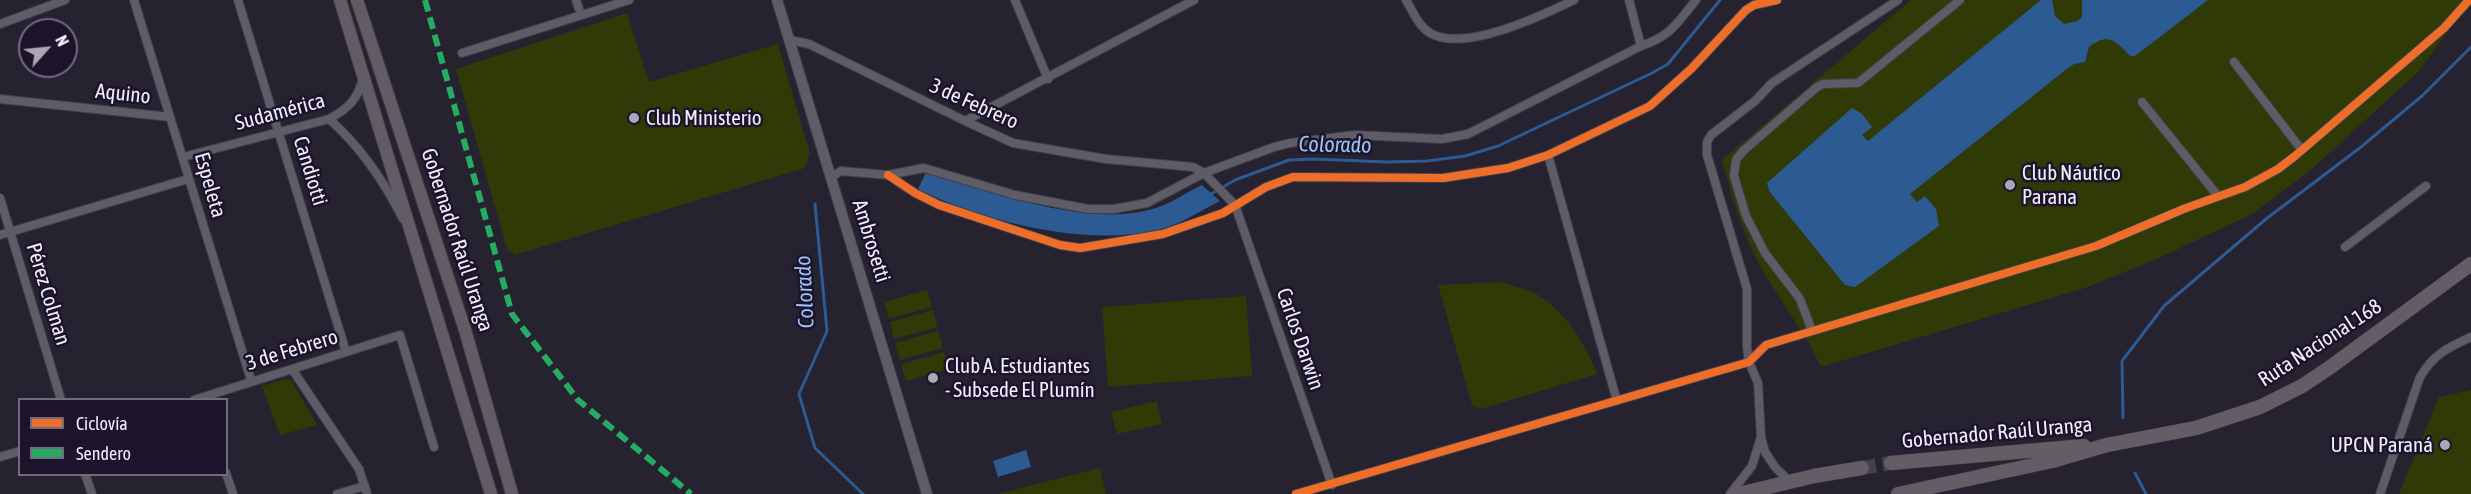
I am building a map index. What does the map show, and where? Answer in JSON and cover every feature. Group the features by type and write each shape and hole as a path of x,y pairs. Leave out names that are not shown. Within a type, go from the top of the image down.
{"highway":[{"name":"Ruta Nacional 168","path":"2144,439 2222,421 2277,400 2329,368 2471,264"},
{"name":"Gobernador Raúl Uranga","path":"1898,494 2052,461 2107,445 2144,439"},
{"name":"Gobernador Raúl Uranga","path":"1891,463 2050,447 2107,445"},
{"path":"1738,494 1789,481 1862,468"}],"main road":[{"name":"Gobernador Raúl Uranga","path":"340,0 491,494"},
{"name":"Gobernador Raúl Uranga","path":"357,0 465,330 512,494"}],"street":[{"path":"0,24 65,0"},
{"name":"Espeleta","path":"134,0 251,381"},
{"name":"Candiotti","path":"238,0 346,352"},
{"path":"576,0 581,15"},
{"path":"462,53 629,0"},
{"name":"Ambrosetti","path":"777,0 927,494"},
{"path":"1015,0 1048,79"},
{"path":"1174,0 1179,8"},
{"path":"965,121 1194,0"},
{"path":"1406,0 1419,23 1429,33 1441,38 1461,40 1479,38 1574,0"},
{"path":"1629,0 1641,46"},
{"path":"831,177 841,171 888,175 924,168 1015,195 1088,209 1134,207 1274,147 1290,143 1355,135 1453,138 1468,134 1669,33 1696,0"},
{"path":"888,175 915,194 939,205 1071,248 1109,245 1163,234 1223,213 1233,202 1293,177 1443,178 1508,168 1548,155 1650,106 1692,68 1746,10 1754,5 1777,0"},
{"path":"1789,481 1775,467 1765,452 1761,437 1758,383 1749,362 1746,289 1707,155 1707,142 1711,135 1755,101 1773,83 1898,0"},
{"path":"1812,331 1800,299 1765,254 1746,216 1734,176 1736,160 1743,151 1817,87 1823,84 1857,83 1960,0"},
{"path":"1296,494 1749,362 1766,345 2096,246 2245,187 2278,169 2444,28 2469,0"},
{"name":"3 de Febrero","path":"790,40 809,44 1013,143 1106,159 1193,167 1208,176"},
{"path":"2234,62 2301,149"},
{"name":"Sudamérica","path":"183,157 329,119 343,112 353,102 361,89 363,74"},
{"name":"Aquino","path":"0,99 170,117"},
{"path":"2142,102 2218,196"},
{"path":"329,119 350,138 367,159 396,206 417,248"},
{"path":"1548,155 1617,401"},
{"path":"1208,176 1233,202"},
{"path":"0,235 188,179"},
{"path":"2345,247 2426,186"},
{"name":"Pérez Colman","path":"0,198 61,398"},
{"name":"Carlos Darwin","path":"1233,202 1332,485"},
{"name":"3 de Febrero","path":"203,398 400,335 434,447"},
{"path":"2380,494 2420,377 2430,360 2446,348 2471,337"},
{"path":"292,369 359,469 366,490 337,494"},
{"path":"1730,494 1752,466 1761,437"},
{"path":"0,457 18,452"},
{"path":"87,476 92,494"},
{"path":"227,476 233,494"}],"green space":[{"name":"Club Náutico Parana","path":"1911,0 2471,0 2418,72 2311,170 2252,214 2159,258 2085,288 1821,367 1751,248 1722,160"},
{"name":"Club Ministerio","path":"627,13 649,82 778,44 810,154 805,168 515,255 507,249 456,69"},
{"path":"1500,282 1522,288 1543,298 1561,314 1576,332 1588,352 1597,374 1481,409 1472,405 1438,285"},
{"path":"927,290 932,307 889,319 884,302"},
{"path":"1246,296 1252,376 1108,387 1102,307"},
{"path":"933,310 938,327 894,339 890,322"},
{"path":"938,331 943,348 900,360 895,343"},
{"path":"944,352 949,369 906,381 901,364"},
{"path":"285,379 291,380 317,425 280,435 262,386"},
{"name":"UPCN Paraná","path":"2471,390 2471,494 2399,494 2439,397"},
{"path":"1157,401 1162,424 1117,434 1111,412"},
{"path":"1100,468 1106,494 998,494"}],"water":[{"path":"2041,0 2052,0 2055,16 2064,24 2077,21 2082,17 2082,0 2208,0 2135,56 2130,56 2116,43 2107,39 2089,47 2085,62 2068,68 1910,194 1917,202 1925,196 1936,209 1939,226 1855,287 1845,285 1769,191 1767,183 1852,108 1862,114 1872,127 1862,135 1868,141"},
{"path":"926,172 1010,198 1071,211 1101,214 1130,213 1156,208 1202,185 1220,201 1182,221 1158,230 1130,234 1068,233 1004,221 944,201 918,189"},
{"path":"1026,450 1031,467 998,477 993,461"}],"waterway":[{"name":"Colorado","path":"1211,194 1235,180 1289,160 1427,161 1465,156 1498,146 1668,64 1720,0"},
{"path":"2123,418 2122,361 2164,306 2266,219 2361,147 2423,95 2471,47"},
{"name":"Colorado","path":"815,204 827,331 799,394 815,448 863,494"},
{"path":"2135,473 2146,494"}],"tunnel":[{"path":"1862,468 1891,463"}],"marked path":[{"path":"425,0 512,314 578,400 691,494"}],"cycle path":[{"path":"888,175 915,193 939,205 1060,245 1080,248 1163,234 1223,213 1266,187 1293,177 1443,178 1508,168 1548,155 1650,106 1692,68 1746,10 1754,5 1777,0"},
{"path":"1296,494 1749,362 1766,345 2096,246 2186,208 2245,187 2278,169 2295,156 2444,28 2469,0"}],"place":[{"name":"Club Ministerio","path":"634,118"},
{"name":"Club Náutico Parana","path":"2010,185"},
{"name":"Club A. Estudiantes - Subsede El Plumín","path":"933,378"},
{"name":"UPCN Paraná","path":"2445,445"}]}
